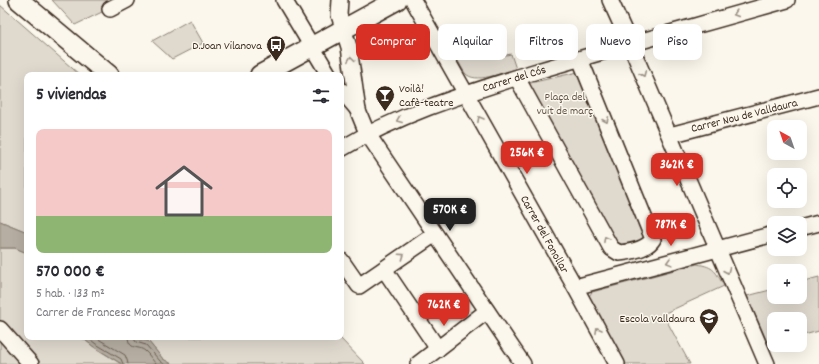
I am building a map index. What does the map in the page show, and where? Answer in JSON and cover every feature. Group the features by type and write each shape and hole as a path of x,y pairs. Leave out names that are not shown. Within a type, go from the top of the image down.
{"main road":[{"path":"19,0 105,72"},
{"path":"266,72 397,0"}],"street":[{"path":"110,9 127,0"},
{"path":"284,0 327,72"},
{"path":"340,0 339,15 350,25 349,47 358,111 367,133 523,364"},
{"name":"Carrer del Fonollar","path":"413,0 617,364"},
{"path":"610,0 621,24"},
{"name":"Carrer del Cós","path":"645,40 787,0"},
{"name":"Carrer del Cós","path":"344,147 367,133 465,93 586,57"},
{"path":"517,78 610,248 619,253 630,252 651,243 653,239 580,59"},
{"path":"637,60 767,364"},
{"path":"344,94 358,111"},
{"name":"Carrer Nou de Valldaura","path":"670,135 819,96"},
{"path":"807,226 819,223"},
{"path":"344,264 359,286 435,234"},
{"path":"575,287 767,236"},
{"path":"384,269 438,349"},
{"path":"418,364 487,311"},
{"path":"0,329 31,364"}],"green space":[{"path":"52,0 127,0 75,25"},
{"path":"0,5 77,72 24,72 24,231 0,221"},
{"path":"190,20 203,43 172,59 152,41"},
{"path":"511,54 516,69 482,78 475,78 465,73 458,60 507,60 507,55"},
{"name":"Plaça del vuit de març","path":"578,72 646,229 645,241 619,249 526,84"},
{"path":"0,248 15,248 24,252 24,340 85,340 121,364 0,364"},
{"path":"697,264 714,270 724,286 663,314 690,364 625,364 590,302 589,296 592,292"},
{"path":"819,277 819,331 807,334 807,312 767,312 767,342 747,296 767,291 767,304 807,304 807,280"},
{"path":"143,340 342,340 365,364 172,364 163,359 148,341"}],"water":[{"path":"0,221 24,231 24,252 15,248 0,248"},
{"path":"85,340 148,341 163,359 172,364 122,364"}],"place":[{"name":"D.Joan Vilanova","path":"276,62"},
{"name":"Voilà! Cafè-teatre","path":"385,112"},
{"name":"Escola Valldaura","path":"709,335"}]}
